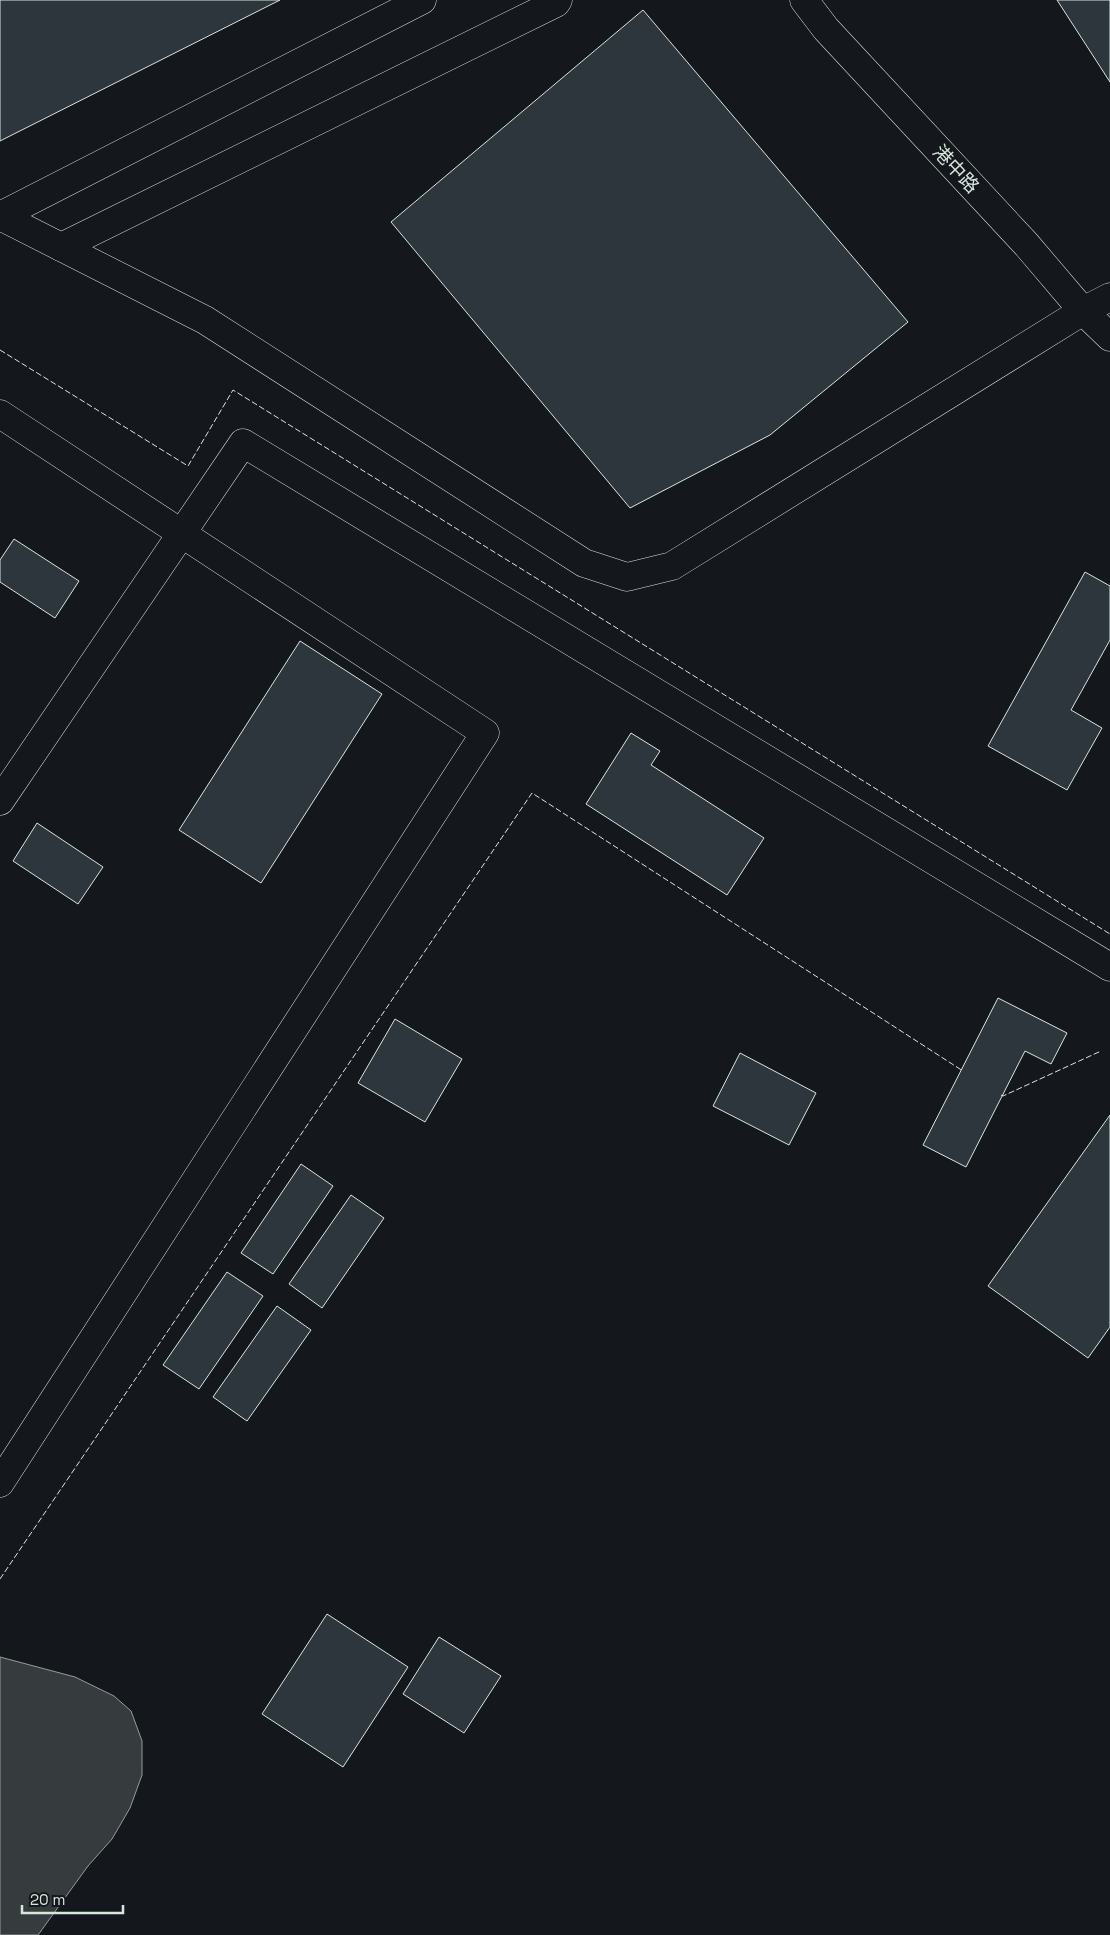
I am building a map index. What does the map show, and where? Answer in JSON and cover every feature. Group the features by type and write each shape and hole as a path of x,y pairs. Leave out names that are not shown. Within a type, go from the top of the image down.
{"street":[{"path":"0,216 422,0"},
{"path":"61,248 558,0"},
{"name":"港中路","path":"804,0 826,29 1026,244 1083,311 1110,338"},
{"path":"0,216 204,320 584,563 627,577 672,566 1083,311 1110,297"},
{"path":"1083,311 1110,307"},
{"path":"0,414 485,733 0,1483"},
{"path":"0,801 243,443 1110,967"}],"shaded area":[{"path":"0,1657 75,1677 114,1696 131,1711 142,1741 142,1775 130,1808 112,1839 88,1866 38,1935 0,1935"}],"building":[{"path":"0,0 280,0 0,141"},
{"path":"1057,0 1110,0 1110,82"},
{"path":"643,10 908,322 770,435 630,508 391,222"},
{"path":"14,539 79,581 55,618 0,582 0,560"},
{"path":"1085,572 1110,586 1110,640 1071,710 1102,728 1067,790 988,746"},
{"path":"300,641 382,694 261,883 179,830"},
{"path":"631,733 660,751 651,765 764,838 727,895 586,804"},
{"path":"37,823 103,867 78,904 13,861"},
{"path":"998,998 1067,1033 1051,1064 1025,1051 966,1167 923,1145"},
{"path":"395,1019 462,1059 425,1122 358,1083"},
{"path":"740,1053 816,1093 789,1145 713,1106"},
{"path":"1110,1115 1110,1327 1088,1358 988,1286"},
{"path":"301,1164 333,1186 273,1274 241,1253"},
{"path":"351,1195 384,1218 322,1308 289,1284"},
{"path":"227,1272 263,1296 199,1389 163,1365"},
{"path":"277,1306 311,1330 247,1421 213,1397"},
{"path":"327,1614 408,1667 343,1767 262,1714"},
{"path":"439,1637 501,1676 464,1733 403,1694"}],"fence":[{"path":"0,350 188,466 233,390 1110,934"},
{"path":"0,1579 532,793 963,1071"},
{"path":"1001,1095 1003,1096 1101,1051"}]}
